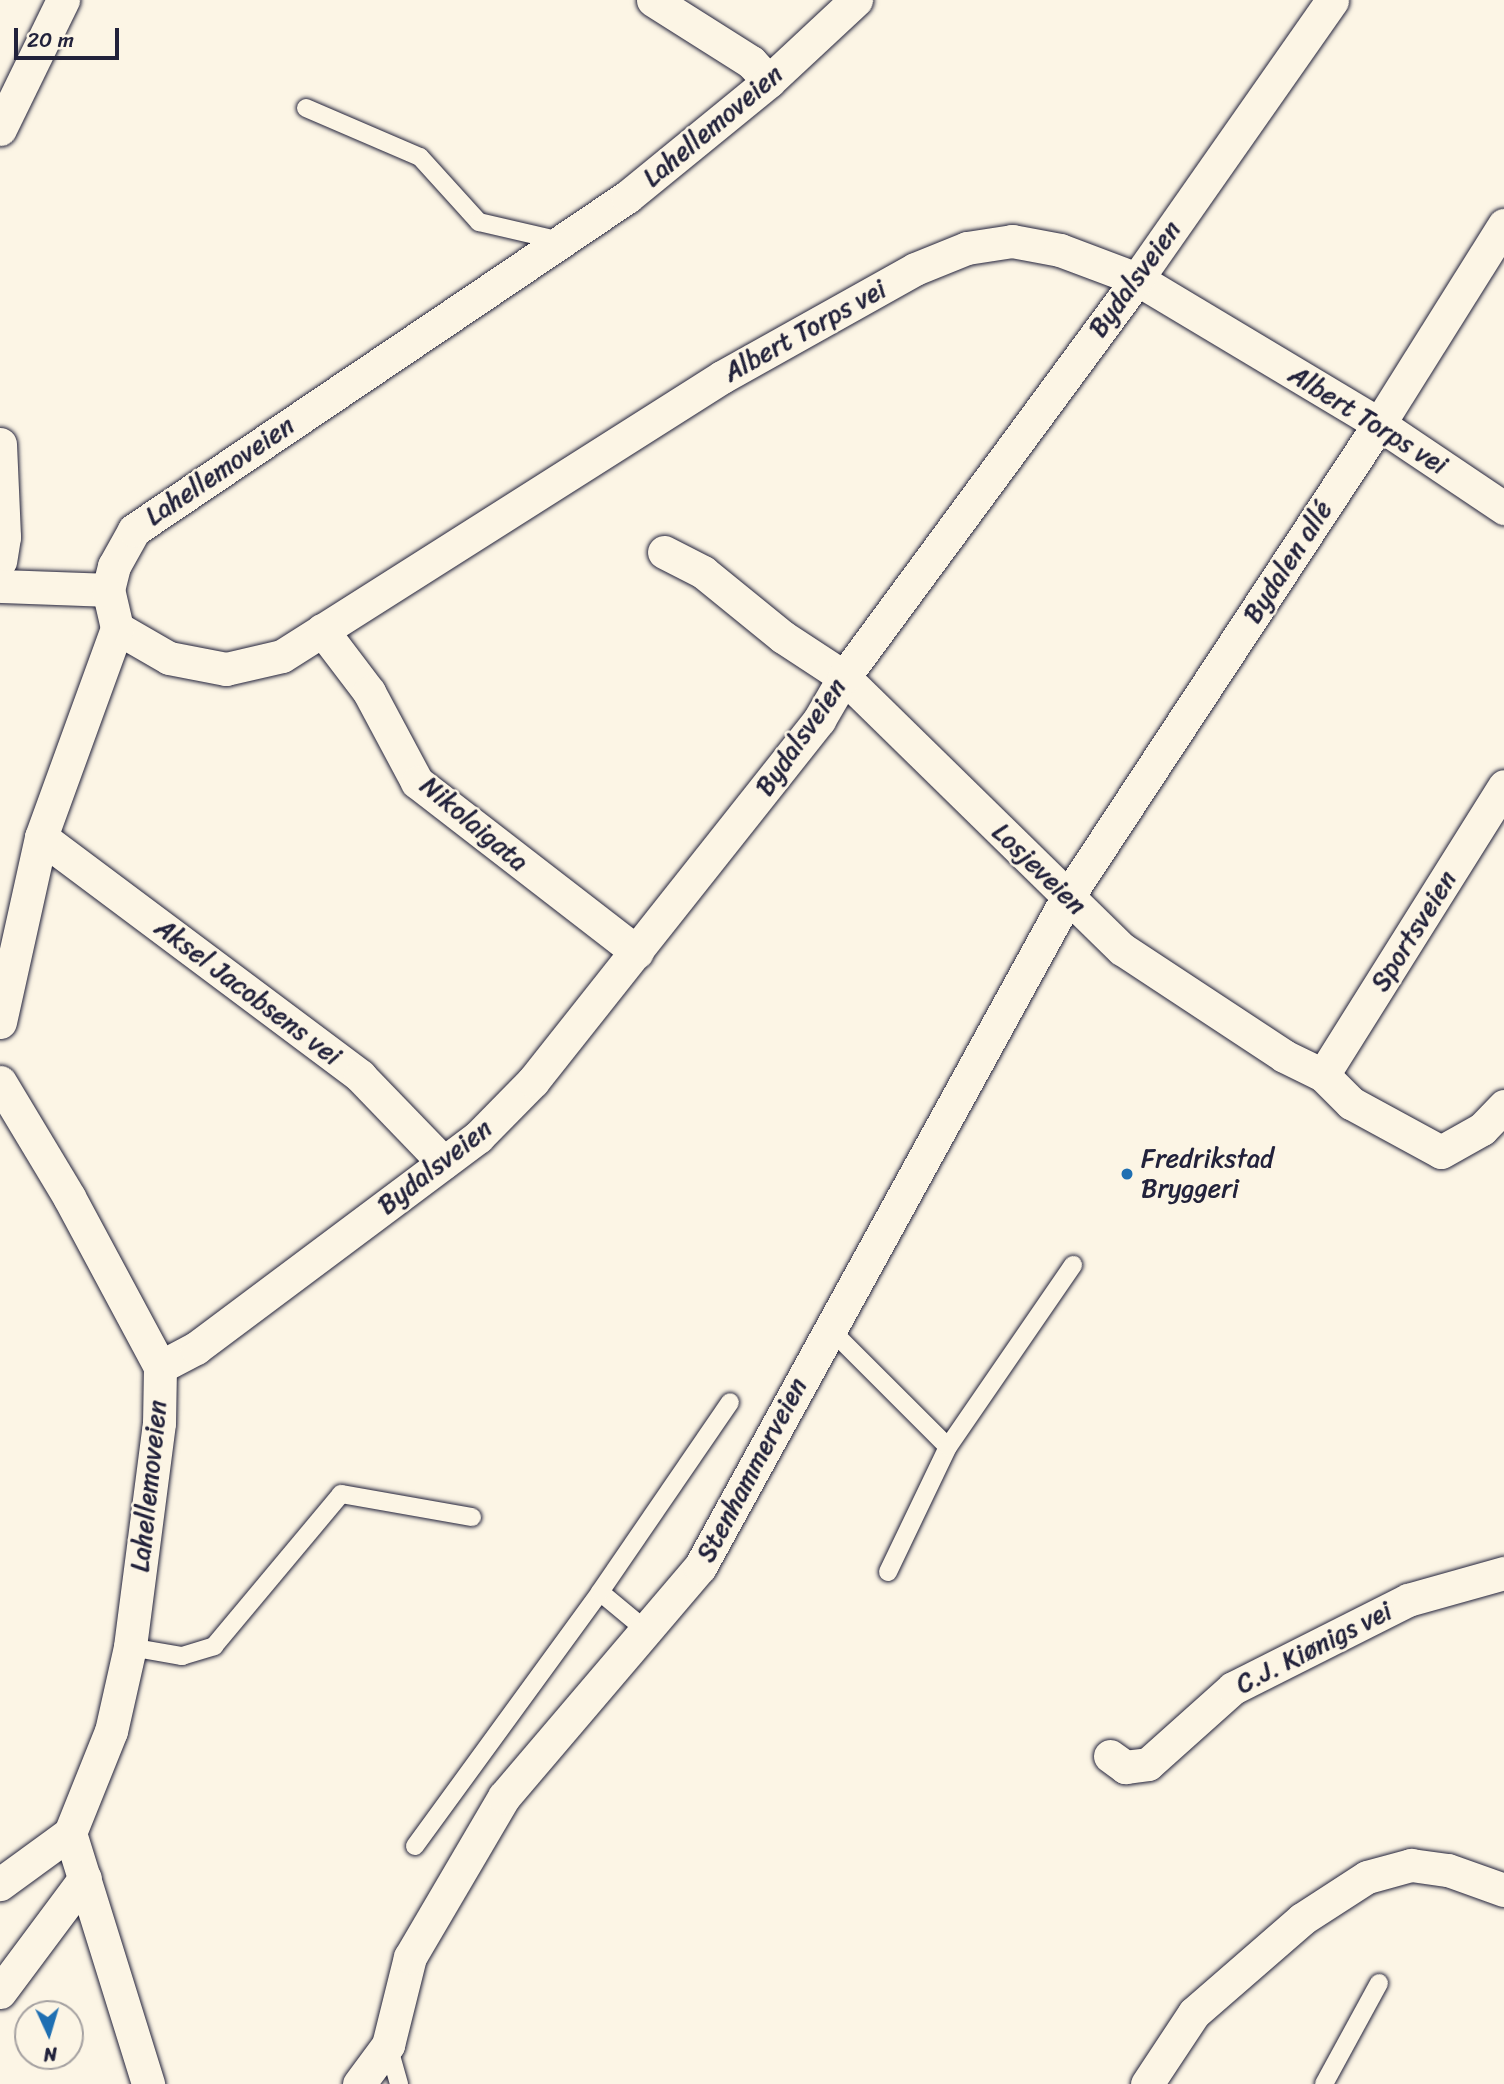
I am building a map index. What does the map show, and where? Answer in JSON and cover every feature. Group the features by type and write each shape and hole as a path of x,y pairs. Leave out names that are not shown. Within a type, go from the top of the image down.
{"street":[{"path":"0,129 63,0"},
{"path":"653,0 751,62 769,81"},
{"name":"Lahellemoveien","path":"108,590 114,566 134,530 627,197 769,81 856,0"},
{"name":"Bydalsveien","path":"160,1367 196,1349 478,1137 534,1081 819,720 844,677 1137,279 1332,0"},
{"name":"Bydalen allé","path":"1067,898 1379,424 1504,225"},
{"name":"Albert Torps vei","path":"117,628 169,658 226,669 282,656 722,377 915,269 967,248 1012,241 1060,250 1137,279 1379,424 1504,508"},
{"path":"0,561 1,464"},
{"name":"Losjeveien","path":"664,552 703,572 783,637 844,677 1122,949 1284,1056 1323,1075 1351,1103 1441,1152 1482,1129 1504,1106"},
{"path":"0,586 108,590 117,628 41,837 0,1022"},
{"name":"Nikolaigata","path":"322,631 369,692 417,782 638,952"},
{"name":"Sportsveien","path":"1323,1075 1504,786"},
{"name":"Aksel Jacobsens vei","path":"41,837 360,1076 443,1162"},
{"name":"Stenhammerveien","path":"359,2084 388,2045 410,1957 504,1797 647,1631 718,1538 802,1377 831,1329 1067,898"},
{"name":"Lahellemoveien","path":"0,1083 69,1197 160,1367 159,1423 130,1647 111,1731 70,1833"},
{"name":"C.J. Kiønigs vei","path":"1110,1756 1125,1767 1148,1764 1233,1688 1408,1600 1504,1573"},
{"path":"0,1884 70,1833 148,2084"},
{"path":"1147,2084 1194,2013 1302,1919 1367,1877 1411,1865 1448,1870 1504,1890"},
{"path":"0,1992 85,1878"}],"lane":[{"path":"306,108 420,157 479,222 561,241"},
{"path":"888,1572 948,1447 1073,1265"},
{"path":"831,1329 948,1447"},
{"path":"415,1846 600,1591 730,1402"},
{"path":"130,1647 181,1656 214,1646 341,1494 472,1517"},
{"path":"600,1591 647,1631"},
{"path":"1324,2084 1379,1983"},
{"path":"388,2045 400,2084"}],"place":[{"name":"Fredrikstad Bryggeri","path":"1127,1174"}]}
